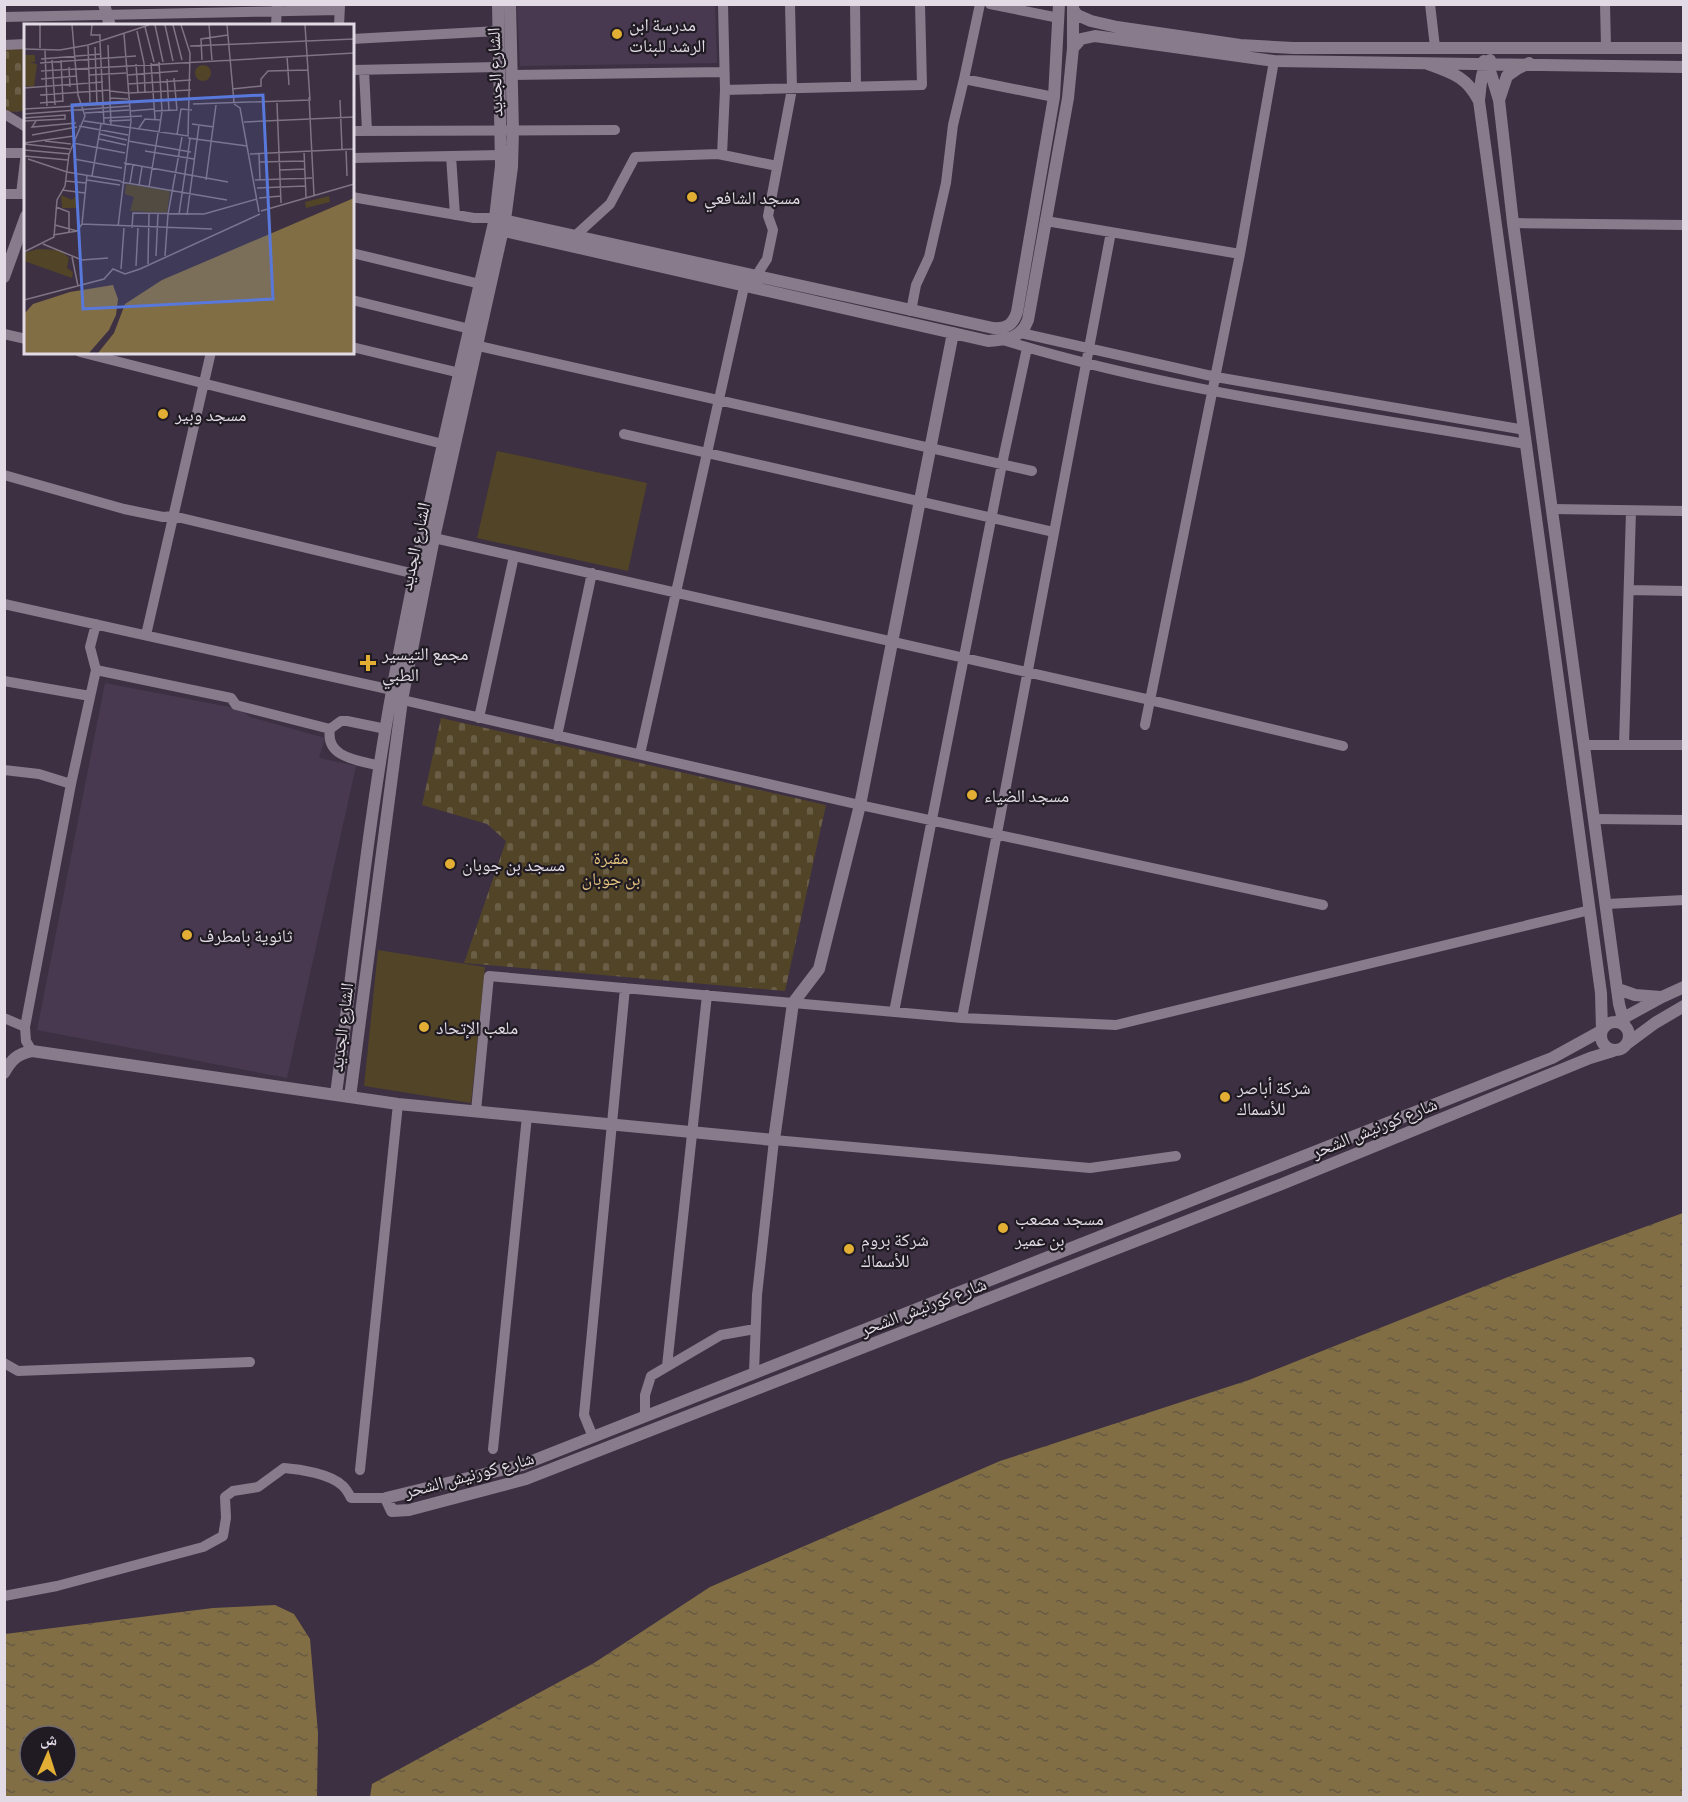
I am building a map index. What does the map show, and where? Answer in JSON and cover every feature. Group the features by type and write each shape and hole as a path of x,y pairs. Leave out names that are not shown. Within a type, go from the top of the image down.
{"street":[{"name":"الشارع الجديد","path":"336,1094 386,729 434,538 472,344 512,167 499,67 498,4"},
{"name":"الشارع الجديد","path":"350,1097 395,696 415,574 460,373 472,344 470,328 480,284 499,224 501,155 507,130 512,75 510,4"},
{"path":"722,155 725,90 723,4"},
{"path":"756,276 766,259 773,230 768,216 792,89 790,4"},
{"path":"855,4 856,87"},
{"path":"725,90 922,85 920,4"},
{"path":"911,311 916,285 929,257 946,183 953,125 980,4"},
{"path":"990,4 1059,18"},
{"path":"499,224 576,235 911,311 993,328 1004,328 1013,323 1017,312 1054,97 1059,4"},
{"path":"1430,4 1434,47"},
{"path":"1605,4 1606,47"},
{"path":"4,17 107,15 219,8 339,7 339,24"},
{"path":"1073,7 1077,15 1134,36 1274,61 1683,67"},
{"path":"1022,333 1028,320 1068,98 1073,48 1073,7"},
{"path":"276,24 277,8"},
{"path":"354,39 498,32"},
{"path":"1073,48 1081,39 1095,36 1134,36 1293,48 1683,48"},
{"path":"4,45 24,44"},
{"path":"1471,47 1487,63 1499,100 1513,223 1622,1022 1629,1034 1628,1043"},
{"path":"1505,47 1487,63 1479,101 1601,993 1603,1044 1613,1051 1622,1049 1655,1023 1683,1006"},
{"path":"1145,725 1240,254 1274,61"},
{"path":"1499,100 1507,76 1529,63"},
{"path":"1428,64 1462,78 1473,89 1479,101"},
{"path":"367,131 358,70 499,67"},
{"path":"512,75 724,72"},
{"path":"964,79 1054,97"},
{"path":"6,115 24,126"},
{"path":"354,131 615,130"},
{"path":"4,153 24,153"},
{"path":"354,158 501,155"},
{"path":"576,235 610,204 635,157 722,155 777,166"},
{"path":"452,156 454,215"},
{"path":"4,194 23,194 24,174"},
{"path":"354,197 474,218 744,286 988,341 1004,340 1022,333 1215,377 1524,430"},
{"path":"5,273 24,221"},
{"path":"1046,221 1240,254"},
{"path":"1513,223 1683,225"},
{"path":"962,1018 1111,232"},
{"path":"354,253 480,284"},
{"path":"1501,259 1518,258"},
{"path":"640,754 744,286"},
{"path":"354,300 470,328"},
{"path":"754,1372 757,1295 774,1140 793,1003 819,969 860,805 953,333"},
{"path":"4,334 24,339"},
{"path":"1004,340 1086,364 1213,390 1526,444"},
{"path":"472,344 1032,471"},
{"path":"354,347 460,373"},
{"path":"894,1012 1027,348"},
{"path":"88,354 443,444"},
{"path":"146,636 211,354"},
{"path":"624,434 1054,532"},
{"path":"4,475 124,509 163,517 173,516 415,574"},
{"path":"1552,508 1683,511"},
{"path":"1624,745 1631,511"},
{"path":"434,538 964,657 1343,746"},
{"path":"479,718 513,556"},
{"path":"557,735 592,573"},
{"path":"1629,590 1683,591"},
{"path":"4,604 96,624 479,718 860,805 1323,905"},
{"path":"32,1051 26,1041 25,1026 71,784 96,670 90,647 96,624"},
{"path":"96,670 231,698 236,705 330,729 341,722 386,729"},
{"path":"4,681 90,696"},
{"path":"330,729 331,745 337,753 380,766"},
{"path":"1585,745 1683,745"},
{"path":"4,770 39,774 71,784"},
{"path":"1595,819 1683,820"},
{"path":"1607,904 1683,900"},
{"path":"476,1111 489,976 962,1018 1116,1025 1590,910"},
{"path":"1602,1031 1608,1023 1622,1022 1683,987"},
{"path":"593,1437 584,1415 625,988"},
{"path":"1618,989 1635,995 1662,997"},
{"path":"667,1366 707,996"},
{"path":"4,1018 25,1026"},
{"name":"شارع كورنيش الشحر","path":"1602,1031 1552,1058 754,1372 522,1466 386,1498 392,1511 409,1510 526,1479 922,1326 1282,1184 1590,1058 1613,1051"},
{"path":"4,1073 12,1060 20,1053 32,1051 398,1104 693,1133 1090,1168 1176,1156"},
{"path":"360,1470 398,1104"},
{"path":"492,1449 527,1116"},
{"path":"1274,1168 1282,1184"},
{"path":"915,1310 922,1326"},
{"path":"645,1417 645,1395 651,1376 721,1335 755,1329"},
{"path":"4,1364 18,1371 250,1362"},
{"path":"4,1596 57,1586 203,1547 223,1536 226,1518 225,1497 233,1491 258,1487 284,1468 304,1470 330,1479 342,1485 351,1498 386,1498"}],"shaded area":[{"name":"مدرسة ابن الرشد للبنات","path":"517,5 715,5 717,63 520,66"},
{"name":"ثانوية بامطرف","path":"105,683 240,709 250,717 325,738 319,758 356,766 287,1078 37,1030"}],"green space":[{"path":"24,45 24,111 5,112 5,46"},
{"path":"497,451 647,483 628,571 477,538"},
{"name":"مقبرة بن جوبان","path":"441,718 826,805 785,991 464,963 506,841 487,824 422,805"},
{"name":"ملعب الإتحاد","path":"378,950 485,967 471,1103 364,1086"}],"water":[{"path":"1683,1213 1683,1797 370,1797 372,1784 594,1663 710,1587 1000,1461 1249,1380 1513,1275"},
{"path":"275,1605 294,1614 310,1639 318,1733 317,1797 5,1797 5,1634 213,1608"}],"place":[{"name":"مدرسة ابن الرشد للبنات","path":"617,34"},
{"name":"مسجد الشافعي","path":"692,197"},
{"name":"مسجد وبير","path":"163,414"},
{"name":"مجمع التيسير الطبي","path":"368,663"},
{"name":"مسجد الضياء","path":"972,795"},
{"name":"مسجد بن جوبان","path":"450,864"},
{"name":"ثانوية بامطرف","path":"187,935"},
{"name":"ملعب الإتحاد","path":"424,1027"},
{"name":"شركة أباصر للأسماك","path":"1225,1097"},
{"name":"مسجد مصعب بن عمير","path":"1003,1228"},
{"name":"شركة بروم للأسماك","path":"849,1249"}]}
